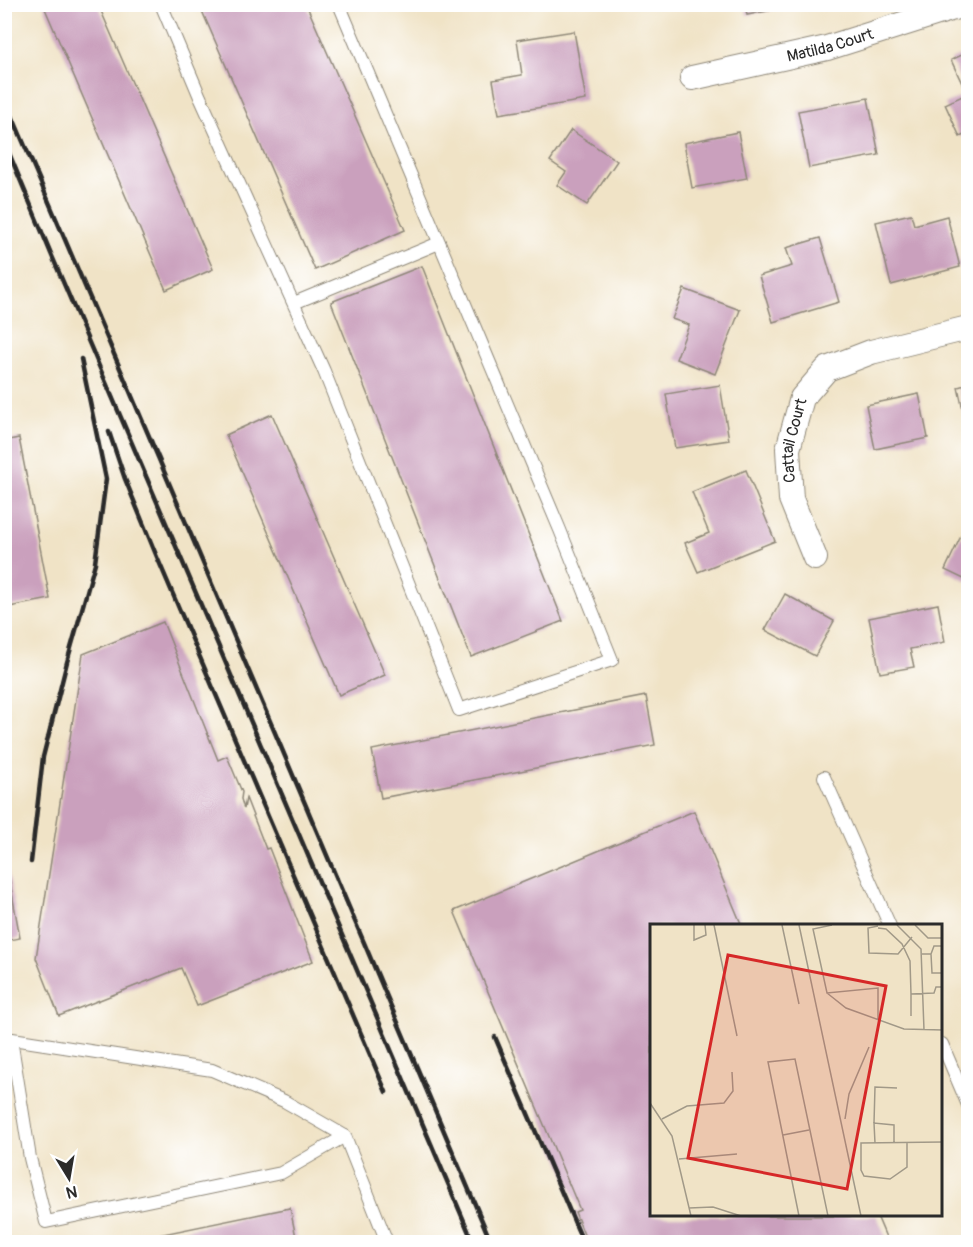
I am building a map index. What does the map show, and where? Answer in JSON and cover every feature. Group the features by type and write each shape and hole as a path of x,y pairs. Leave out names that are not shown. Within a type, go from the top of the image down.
{"street":[{"name":"Matilda Court","path":"692,78 827,48 966,4"},
{"name":"Cattail Court","path":"815,558 792,499 788,449 802,398 827,369 871,352 969,328"}],"lane":[{"path":"161,4 200,97 324,371 459,710 612,660 560,530 339,4"},
{"path":"294,303 439,243"},
{"path":"824,777 889,924"},
{"path":"345,1136 280,1173 46,1222 30,1158 8,1038 212,1070 285,1101 345,1136 387,1242"},
{"path":"943,1046 969,1105"}],"building":[{"path":"43,4 98,4 213,269 166,290"},
{"path":"199,4 306,4 405,230 315,270"},
{"path":"745,4 793,4 793,6 747,15"},
{"path":"574,31 586,100 499,114 493,80 522,75 517,40"},
{"path":"968,52 968,133 960,137 945,104 967,94 951,60"},
{"path":"868,98 879,155 809,168 798,111"},
{"path":"571,130 617,161 587,205 557,185 566,172 550,161"},
{"path":"738,132 747,178 692,188 684,143"},
{"path":"911,214 914,225 947,216 960,267 891,285 876,222"},
{"path":"820,238 839,302 773,322 759,276 792,266 786,248"},
{"path":"422,266 563,621 471,657 331,302"},
{"path":"684,289 740,310 715,374 676,359 689,325 672,319"},
{"path":"968,384 968,424 966,424 958,387"},
{"path":"720,385 729,440 675,448 666,394"},
{"path":"919,394 928,438 875,449 866,405"},
{"path":"272,414 385,675 339,695 226,435"},
{"path":"19,438 50,599 4,608 4,441"},
{"path":"746,470 775,541 698,572 685,543 709,533 692,492"},
{"path":"961,536 968,540 968,581 945,570"},
{"path":"785,594 834,621 815,656 765,630"},
{"path":"938,604 945,642 910,649 914,667 880,673 869,618"},
{"path":"163,622 218,760 227,756 242,792 241,799 244,809 246,798 266,849 269,848 313,961 197,1006 181,968 59,1016 36,958 83,654"},
{"path":"646,696 655,745 381,798 372,750"},
{"path":"694,811 741,924 650,924 650,1217 877,1217 888,1242 587,1242 575,1212 580,1210 454,911"},
{"path":"4,860 6,860 20,938 4,941"},
{"path":"290,1208 297,1242 129,1242 129,1241"}],"railway":[{"path":"4,97 491,1242"},
{"path":"4,141 473,1242"},
{"path":"31,862 43,757 95,563 106,479 81,359"},
{"path":"109,432 125,479 157,557 386,1092"},
{"path":"495,1037 583,1242"}]}
